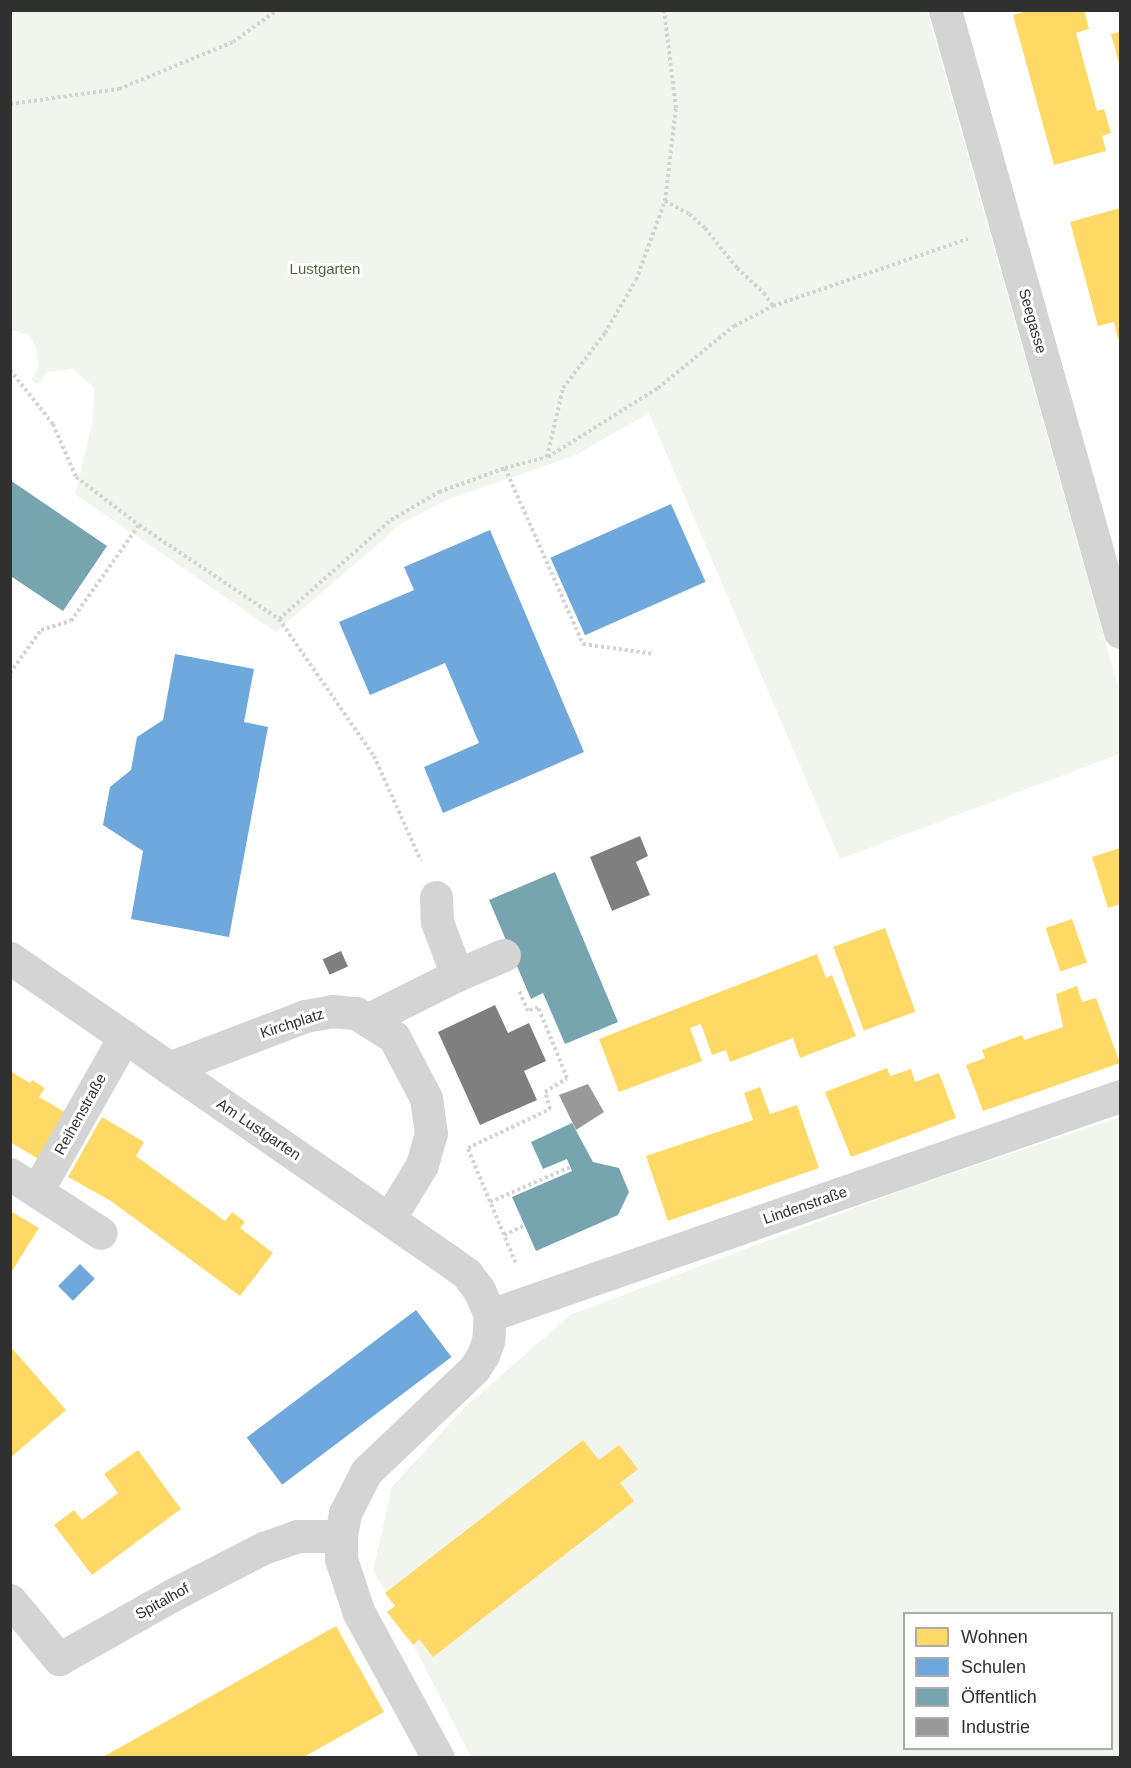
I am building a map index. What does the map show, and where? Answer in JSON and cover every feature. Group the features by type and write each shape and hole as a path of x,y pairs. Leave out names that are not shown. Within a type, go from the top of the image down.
{"street":[{"name":"Seegasse","path":"945,10 1120,632"},
{"path":"436,897 437,922 457,975"},
{"path":"367,1020 457,975 504,955"},
{"name":"Am Lustgarten","path":"10,958 466,1274 480,1290 490,1315"},
{"name":"Kirchplatz","path":"169,1068 305,1016 332,1011 356,1013 394,1037 426,1098 431,1134 422,1165 389,1219"},
{"name":"Reihenstraße","path":"101,1233 24,1183 124,1037"},
{"name":"Lindenstraße","path":"490,1315 1120,1096"},
{"path":"438,1758 359,1613 341,1559 341,1536 345,1513 366,1472 474,1369 488,1341 490,1315"},
{"name":"Spitalhof","path":"10,1600 59,1659 176,1593 263,1548 297,1536 341,1536"}],"path":[{"path":"10,104 119,89 233,42 278,10"},
{"path":"547,458 563,388 604,333 636,280 665,201 676,108 664,10"},
{"path":"665,201 689,214 705,228 737,268 764,293 773,306"},
{"path":"279,619 391,520 439,492 505,468 547,458 658,388 734,326 773,306 1007,227"},
{"path":"10,370 53,424 76,477 139,525 279,619 374,756 436,897"},
{"path":"505,468 583,644 654,654"},
{"path":"10,673 41,630 71,621 139,525"},
{"path":"504,955 528,1011 538,1007 567,1078 545,1092 550,1109 467,1148 532,1302"},
{"path":"490,1202 570,1167"},
{"path":"504,1235 525,1225"}],"green space":[{"name":"Lustgarten","path":"10,11 927,11 1120,693 1120,754 840,859 649,413 576,455 444,501 401,524 276,632 75,494 93,420 94,388 73,369 48,372 37,384 32,380 38,368 37,349 29,335 11,330"},
{"path":"1120,1117 1120,1757 471,1757 413,1645 387,1612 395,1606 373,1571 392,1487 465,1407 570,1315 908,1188"}],"building: Wohnen":[{"path":"1031,10 1084,10 1089,29 1076,33 1097,111 1104,109 1111,133 1102,136 1106,151 1054,165 1013,15"},
{"path":"1120,32 1120,67 1111,34"},
{"path":"1120,208 1120,338 1118,339 1114,322 1098,326 1070,222"},
{"path":"1120,848 1120,904 1108,908 1092,857"},
{"path":"1072,919 1087,962 1061,972 1046,928"},
{"path":"885,928 915,1012 864,1030 833,947"},
{"path":"817,954 826,978 832,975 856,1036 800,1058 793,1038 730,1062 726,1050 712,1055 701,1024 690,1028 702,1061 619,1092 599,1039"},
{"path":"1077,986 1082,1002 1096,998 1120,1063 983,1111 966,1065 985,1058 982,1050 1022,1035 1024,1040 1063,1027 1056,994"},
{"path":"887,1068 890,1076 911,1069 915,1082 939,1073 956,1118 851,1157 825,1092"},
{"path":"10,1071 30,1083 32,1080 45,1088 39,1097 68,1114 40,1160 10,1142"},
{"path":"760,1087 770,1114 797,1105 819,1168 668,1221 646,1156 753,1120 744,1093"},
{"path":"102,1117 144,1142 136,1156 225,1221 232,1212 245,1222 240,1228 273,1253 240,1296 111,1201 68,1177"},
{"path":"10,1211 39,1228 10,1274"},
{"path":"10,1346 66,1410 10,1458"},
{"path":"583,1440 599,1460 619,1445 638,1469 620,1483 634,1501 433,1657 419,1639 413,1645 387,1612 395,1606 385,1593"},
{"path":"138,1450 181,1509 92,1575 54,1525 74,1510 82,1520 118,1493 104,1474"},
{"path":"336,1626 384,1712 302,1758 101,1758"}],"building: Schulen":[{"path":"671,504 706,582 585,635 550,558"},
{"path":"490,530 584,752 443,813 424,767 479,743 445,663 370,695 339,622 414,590 404,567"},
{"path":"175,654 254,669 244,722 268,727 229,937 131,919 143,851 103,825 110,787 131,770 137,737 163,720"},
{"path":"80,1264 95,1279 73,1301 58,1286"},
{"path":"416,1310 452,1357 282,1485 247,1438"}],"building: Öffentlich":[{"path":"10,480 107,546 63,611 12,577 10,579"},
{"path":"555,872 618,1022 565,1044 543,993 531,999 489,900"},
{"path":"572,1123 593,1162 619,1168 629,1192 618,1215 536,1251 512,1197 572,1171 567,1159 543,1169 531,1142"}],"building: Industrie":[{"path":"588,1084 604,1112 576,1130 559,1095"}],"building: Sonstige":[{"path":"640,836 648,856 636,862 650,895 612,911 590,857"},
{"path":"341,951 348,967 330,975 323,959"},
{"path":"495,1005 508,1033 529,1023 546,1061 524,1071 537,1100 480,1125 438,1032"}]}
